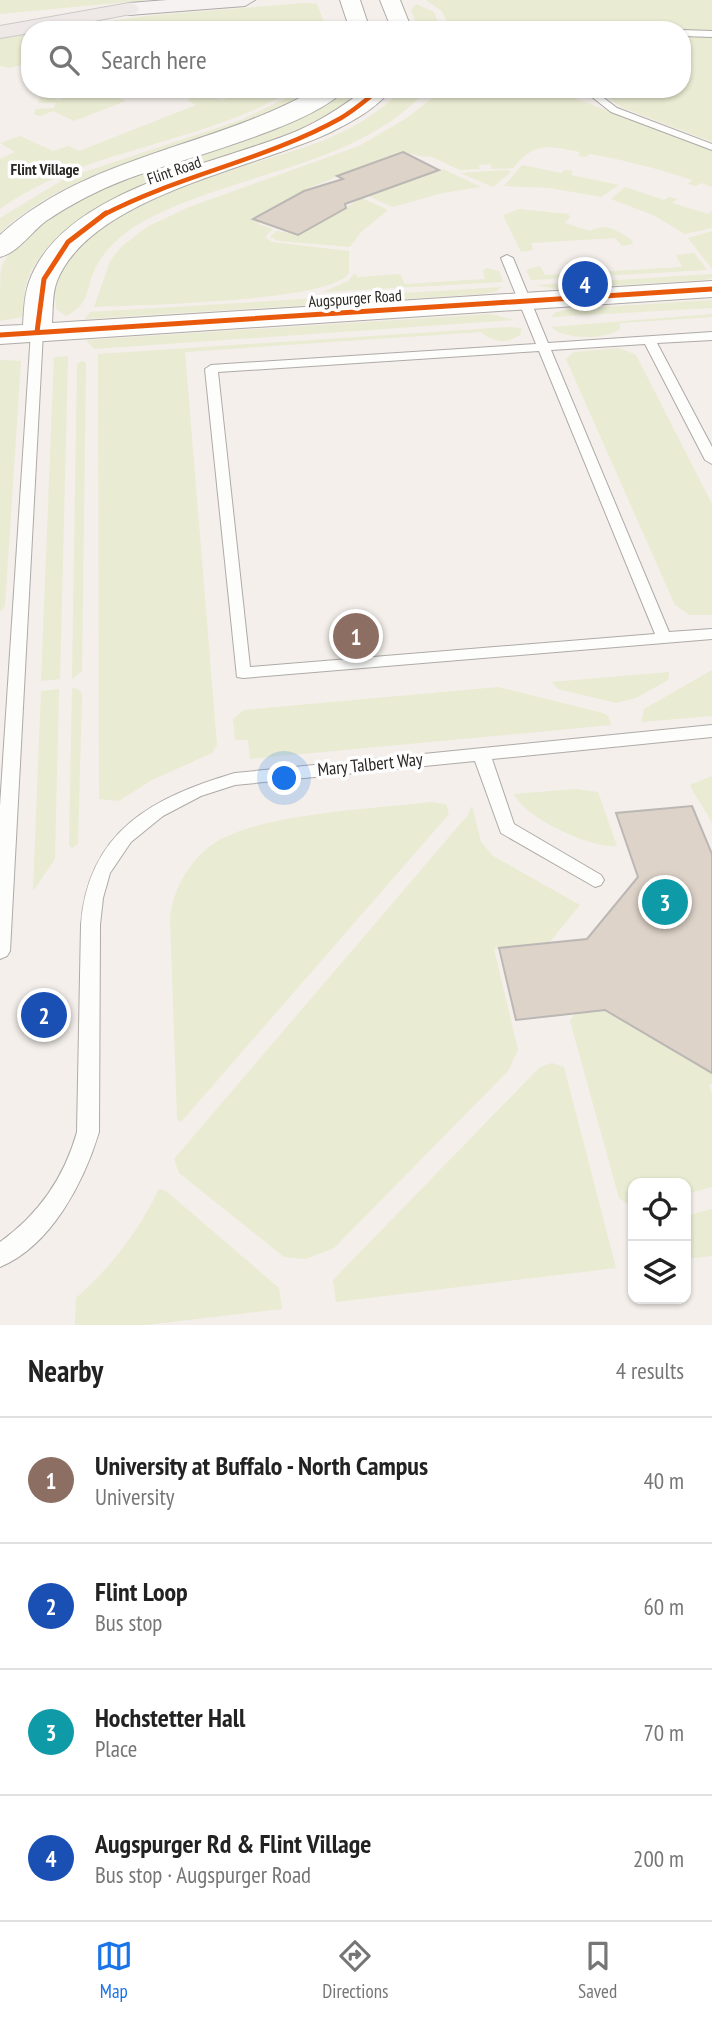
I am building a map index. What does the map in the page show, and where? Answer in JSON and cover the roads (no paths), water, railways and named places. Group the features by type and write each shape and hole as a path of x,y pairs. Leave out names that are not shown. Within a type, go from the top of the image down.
{"main road":[{"path":"0,18 245,0"},
{"path":"62,21 129,9"},
{"path":"0,32 21,28"}],"street":[{"path":"350,0 357,21"},
{"path":"390,0 398,21"},
{"name":"Flint Road","path":"0,249 40,212 82,188 254,130 307,107 320,98"},
{"name":"Flint Road","path":"37,332 43,282 50,265 70,240 90,224 129,200 236,164 331,126 368,98"},
{"name":"Augspurger Road","path":"0,335 712,289"}],"lane":[{"path":"691,33 712,34"},
{"path":"598,98 614,110 712,147"},
{"path":"508,258 542,347 664,638"},
{"name":"Flint Road","path":"0,951 37,332"},
{"path":"712,336 211,369 243,673 712,634"},
{"path":"649,340 712,460"},
{"name":"Mary Talbert Way","path":"0,1256 19,1243 52,1209 72,1179 82,1156 89,1119 91,916 100,873 124,838 156,811 199,789 235,779 712,731"},
{"path":"481,753 508,828 595,880"}],"place":[{"name":"Augspurger Rd & Flint Village","path":"585,284"},
{"name":"University at Buffalo - North Campus","path":"356,636"},
{"name":"Hochstetter Hall","path":"665,902"},
{"name":"Flint Loop","path":"44,1015"}],"district":[{"name":"Flint Village","path":"45,169"}]}
